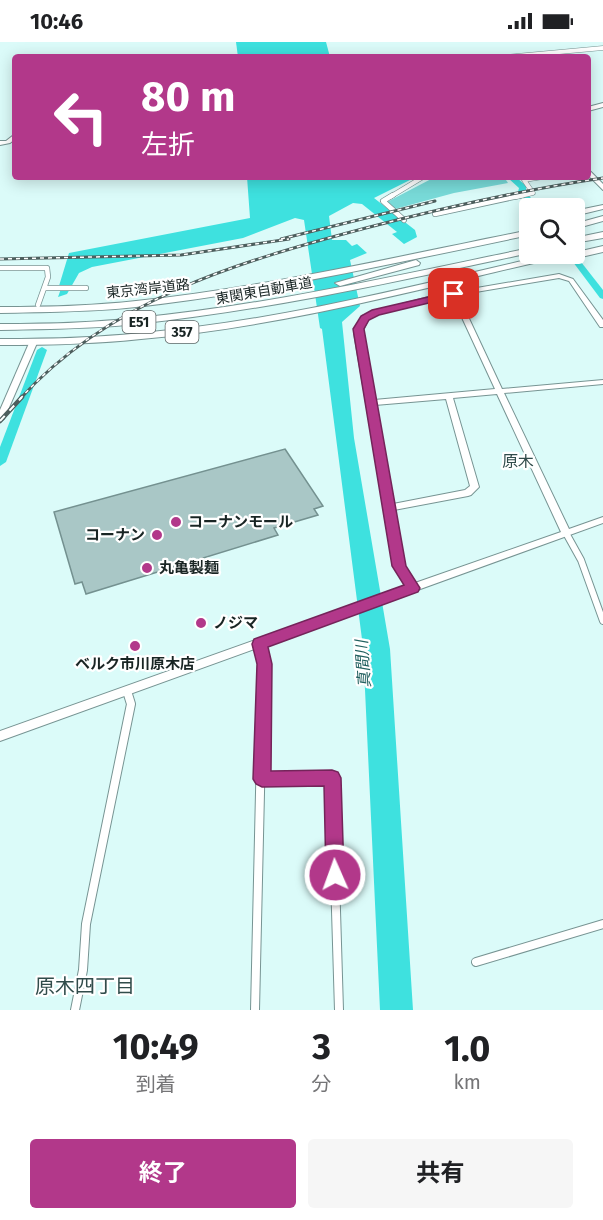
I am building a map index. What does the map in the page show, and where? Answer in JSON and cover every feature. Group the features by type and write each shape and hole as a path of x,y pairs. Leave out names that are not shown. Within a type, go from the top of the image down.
{"highway":[{"path":"585,213 603,207"},
{"path":"585,216 601,215"},
{"path":"585,219 601,215"},
{"path":"585,222 601,215"},
{"path":"585,233 603,229"},
{"name":"東京湾岸道路","path":"0,310 113,307 219,294 429,252 519,230"},
{"path":"585,239 603,235"},
{"path":"321,288 442,256 519,240"},
{"path":"585,246 603,243"},
{"path":"371,298 596,251 603,243"},
{"name":"東関東自動車道","path":"0,319 76,320 150,315 276,300 321,288 519,246"},
{"name":"東関東自動車道","path":"0,329 150,321 276,300 519,252"},
{"path":"276,300 372,288 519,258"},
{"name":"357","path":"0,342 30,343 176,333 252,322 371,298 519,264"},
{"name":"東京湾岸道路","path":"0,305 160,298 267,285"},
{"path":"0,319 129,310 190,302 219,294"},
{"path":"0,329 99,333 252,322"},
{"name":"357","path":"0,336 95,339"}],"street":[{"path":"538,54 603,48"},
{"path":"591,174 603,188"},
{"path":"404,220 382,201 418,180"},
{"path":"404,188 423,180"},
{"path":"435,214 533,193 524,180"},
{"path":"0,268 45,267 49,274 38,305"},
{"path":"413,588 399,566 358,333 362,321 376,312 454,294 562,276 573,282 603,325"},
{"path":"45,288 86,288"},
{"path":"454,294 566,533 581,560 603,621"},
{"path":"0,417 2,403 30,343"},
{"path":"371,403 603,382"},
{"path":"390,508 468,493 475,487 449,396"},
{"path":"0,736 603,520"},
{"path":"255,1010 264,664 259,644"},
{"path":"75,1010 82,970 86,924 131,704 127,692"},
{"path":"262,779 332,778 339,1010"},
{"path":"476,962 603,924"}],"shaded area":[{"path":"236,42 326,42 329,54 238,54"},
{"path":"247,180 410,180 374,198 415,230 417,237 404,244 392,234 397,232 362,204 353,203 329,216 332,240 346,240 352,246 357,244 367,253 350,260 360,306 342,322 354,438 390,649 413,1010 380,1010 363,647 322,329 320,328 304,220 295,218 243,238 92,267 79,273 67,294 58,297 69,253 250,218"},
{"path":"429,180 506,180 508,183 454,193 395,209 387,202"}],"building":[{"name":"コーナンモール","path":"285,449 323,506 314,509 318,515 274,528 278,535 86,594 82,582 75,584 54,512"}],"waterway":[{"path":"514,180 523,188 522,192 527,198"},
{"path":"579,264 603,296"},
{"path":"0,462 42,350"}],"railway":[{"path":"22,398 55,365 94,335 135,310 223,271 315,242 422,214 512,194 603,178"},
{"path":"281,239 435,201"},
{"path":"0,259 181,255 289,239"},
{"path":"0,421 22,398"}],"place":[{"name":"コーナンモール","path":"176,522"},
{"name":"コーナン","path":"157,535"},
{"name":"丸亀製麺","path":"147,568"},
{"name":"ノジマ","path":"201,623"},
{"name":"ベルク市川原木店","path":"135,646"}],"district":[{"name":"原木","path":"518,461"},
{"name":"原木四丁目","path":"85,986"}],"route":[{"path":"335,875 332,778 262,779 264,657 259,644 413,588 399,566 358,329 365,318 376,312 454,294"}],"water label":[{"name":"真間川","path":"363,664"}]}
